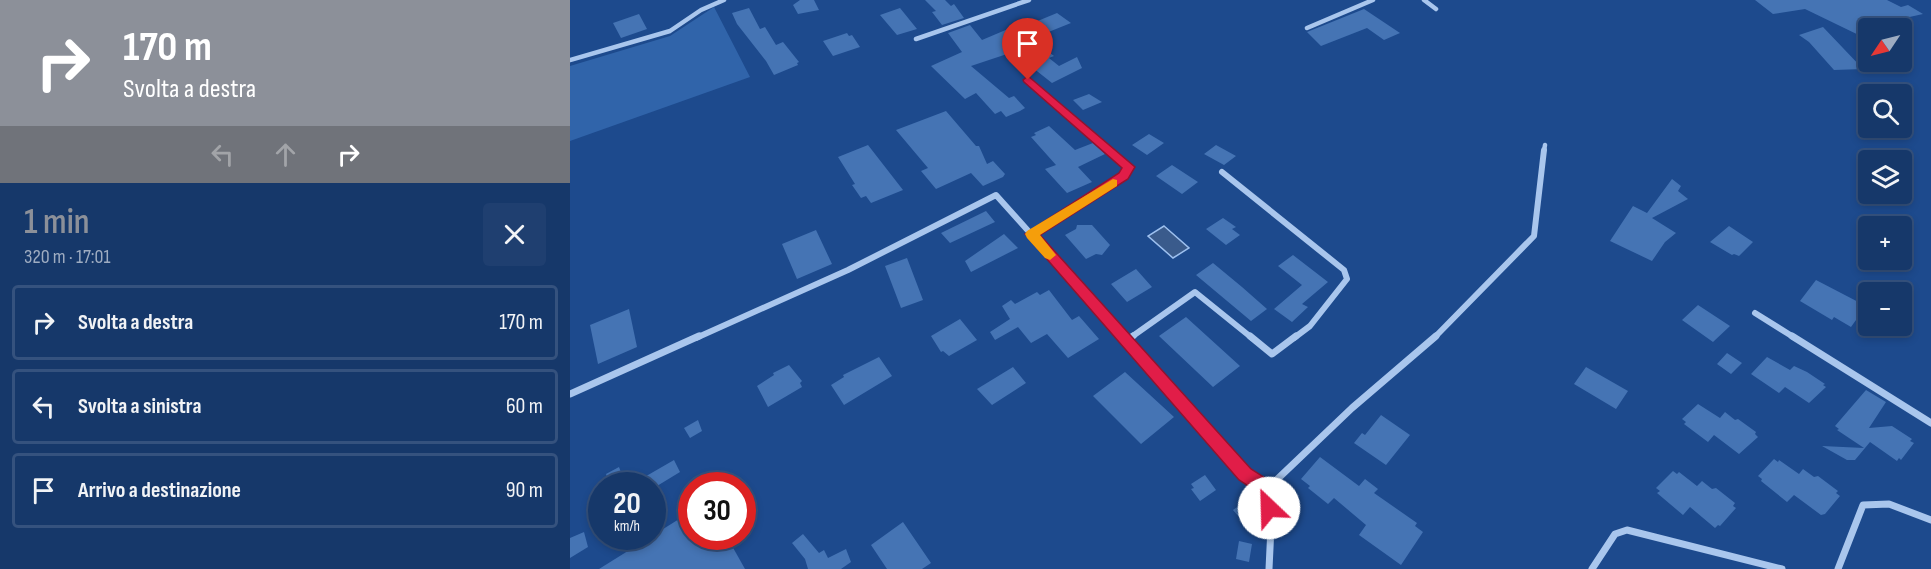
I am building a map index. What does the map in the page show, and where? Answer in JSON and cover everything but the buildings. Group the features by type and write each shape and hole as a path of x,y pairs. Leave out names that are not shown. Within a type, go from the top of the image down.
{"street":[{"path":"570,60 670,31 718,1 724,0"},
{"path":"916,39 1029,0"},
{"path":"1307,28 1373,0"},
{"path":"1424,0 1436,9"},
{"path":"1028,80 1129,167 1123,176 1031,234"},
{"path":"1267,489 1352,408 1441,332 1534,236 1545,146"},
{"path":"1126,341 1196,292 1272,354 1310,326 1347,279 1344,270 1222,172"},
{"path":"570,394 848,270 996,195 1245,474 1267,489 1271,527 1269,569"},
{"path":"1755,313 1931,423"},
{"path":"1838,569 1863,505 1873,501 1898,506 1931,520"},
{"path":"1592,569 1615,534 1626,530 1782,569"}],"shaded area":[{"path":"714,7 750,77 570,141 570,66 670,36"},
{"path":"1164,226 1189,248 1173,258 1148,236"}],"slow traffic":[{"path":"1050,255 1031,234 1113,183"}],"route":[{"path":"1028,80 1129,167 1123,176 1031,234 1245,474 1267,489 1269,508"}]}
